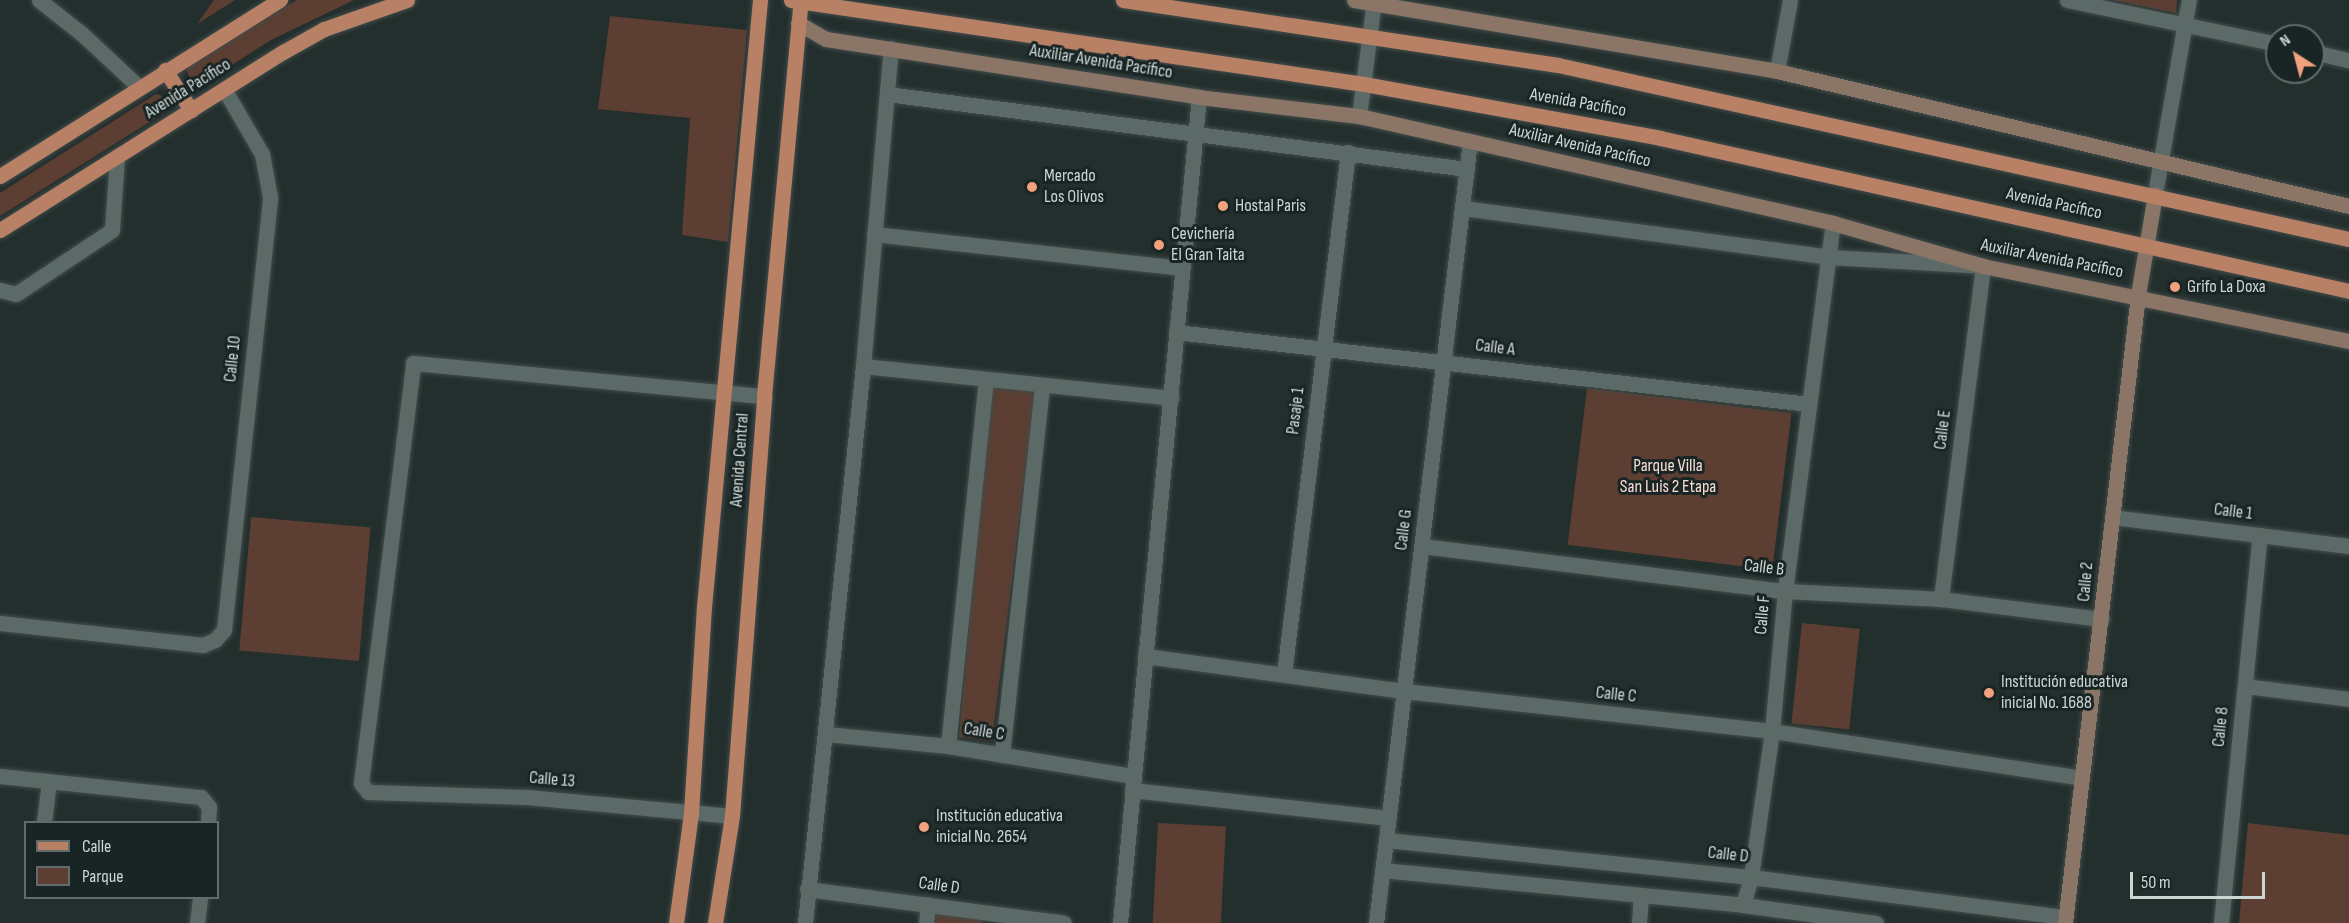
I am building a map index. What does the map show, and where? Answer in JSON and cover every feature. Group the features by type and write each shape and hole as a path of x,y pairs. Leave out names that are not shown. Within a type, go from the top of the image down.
{"main road":[{"name":"Avenida Pacífico","path":"2,172 280,0"},
{"name":"Avenida Pacífico","path":"0,230 324,29 407,0"},
{"name":"Avenida Central","path":"676,923 691,813 704,607 726,392 760,0"},
{"name":"Avenida Pacífico","path":"798,0 1364,84 1660,138 2349,291"},
{"name":"Avenida Central","path":"716,923 732,816 764,396 798,23 798,0"},
{"name":"Avenida Pacífico","path":"1123,0 1369,39 1558,65 2155,194 2349,239"},
{"path":"1354,0 1374,1 1777,71 2160,164 2349,206"},
{"name":"Auxiliar Avenida Pacífico","path":"798,23 826,39 1199,97 1359,116 1833,223 1983,266 2138,295 2349,341"},
{"path":"165,70 191,110"},
{"name":"Calle 2","path":"2065,920 2102,619 2138,295 2155,194"}],"street":[{"path":"39,0 81,33 139,87"},
{"path":"1777,71 1790,0"},
{"path":"2067,0 2265,41"},
{"path":"2155,194 2189,0"},
{"path":"1359,116 1374,1"},
{"path":"804,923 826,734 863,366 891,48"},
{"path":"2325,55 2349,60"},
{"name":"Calle 10","path":"0,623 203,645 214,640 224,628 270,197 262,154 224,89"},
{"path":"887,94 1467,169"},
{"path":"1120,923 1199,97"},
{"name":"Calle G","path":"1376,923 1470,141"},
{"name":"Pasaje 1","path":"1284,674 1348,152"},
{"path":"0,290 16,294 112,230 117,157"},
{"path":"1462,207 1829,257 1983,266"},
{"name":"Calle F","path":"1743,905 1751,877 1772,732 1785,591 1833,223"},
{"path":"874,234 1182,268"},
{"name":"Calle E","path":"1941,599 1983,266"},
{"name":"Calle A","path":"1176,332 1809,404"},
{"name":"Calle 13","path":"726,392 413,363 361,783 368,792 527,797 732,816"},
{"path":"863,366 1171,398"},
{"path":"948,746 986,379"},
{"path":"1002,755 1042,385"},
{"path":"726,392 764,396"},
{"name":"Calle 1","path":"2112,517 2349,546"},
{"name":"Calle 8","path":"2221,923 2260,535"},
{"name":"Calle B","path":"1422,546 1785,591 1941,599 2102,619"},
{"name":"Calle C","path":"1145,656 1404,691 1772,732 2082,778"},
{"path":"2245,686 2349,699"},
{"name":"Calle C","path":"826,734 948,746 1133,783"},
{"path":"0,776 201,797 209,807 208,821"},
{"path":"44,821 49,781"},
{"path":"1133,783 1388,818"},
{"name":"Calle D","path":"1386,840 1751,877 2065,920"},
{"path":"1382,870 1743,905 1876,923"},
{"name":"Calle D","path":"807,889 928,904 988,918 1064,923"},
{"path":"1639,923 1641,895"},
{"path":"197,923 200,899"},
{"path":"926,923 928,904"}],"green space":[{"path":"214,0 235,0 197,24"},
{"path":"297,0 354,0 271,40 210,79 199,84 190,80 187,70 193,62"},
{"path":"2112,0 2177,0 2176,13"},
{"path":"610,16 747,30 728,242 682,235 690,118 598,109"},
{"path":"156,94 162,96 167,111 0,216 0,193"},
{"path":"991,387 1035,392 992,741 959,737"},
{"name":"Parque Villa San Luis 2 Etapa","path":"1587,388 1791,413 1772,570 1568,545"},
{"path":"251,517 371,527 359,661 239,650"},
{"path":"1802,623 1860,629 1849,730 1791,723"},
{"path":"1158,823 1226,827 1221,923 1153,923"},
{"path":"2248,823 2349,835 2349,923 2239,923"},
{"path":"932,911 983,919 982,923 931,923"}],"place":[{"name":"Mercado Los Olivos","path":"1032,187"},
{"name":"Hostal Paris","path":"1223,206"},
{"name":"Cevichería El Gran Taita","path":"1159,245"},
{"name":"Grifo La Doxa","path":"2175,287"},
{"name":"Institución educativa inicial No. 1688","path":"1989,693"},
{"name":"Institución educativa inicial No. 2654","path":"924,827"}]}
